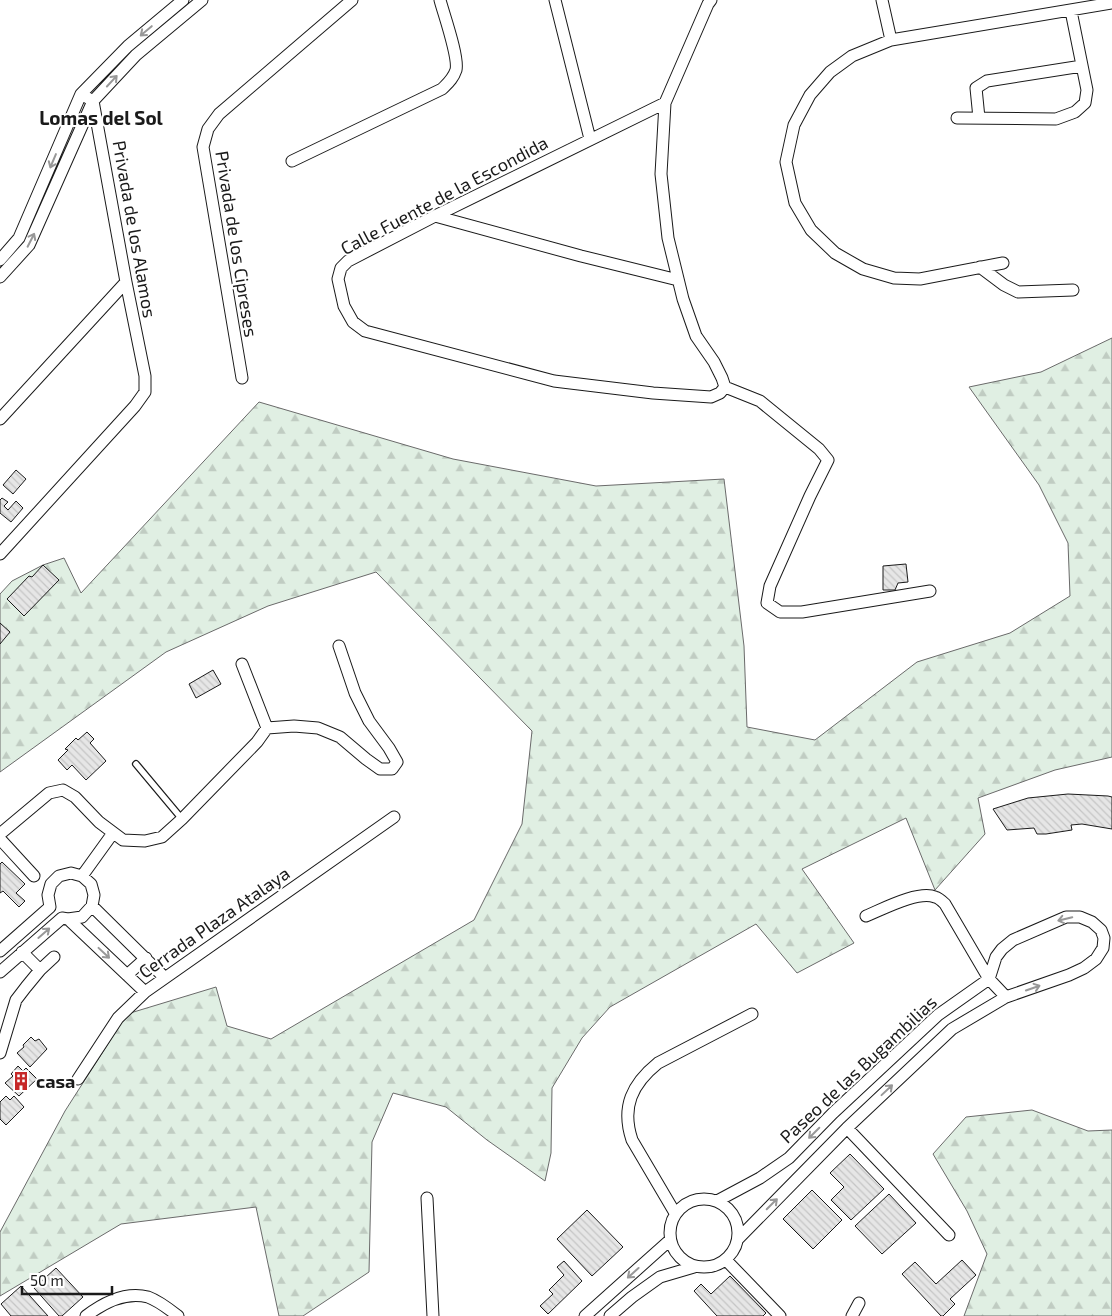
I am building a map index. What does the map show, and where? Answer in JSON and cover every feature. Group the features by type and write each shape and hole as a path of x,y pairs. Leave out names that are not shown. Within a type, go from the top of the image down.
{"street":[{"path":"0,260 19,238 82,94 128,46 183,0"},
{"path":"0,277 29,245 93,101 136,55 202,0"},
{"name":"Privada de los Cipreses","path":"242,378 202,148 208,129 219,114 352,0"},
{"path":"292,161 442,89 451,81 456,69 456,56 440,0"},
{"path":"711,0 665,103 661,174 668,238 678,280 696,336 714,362 725,387 760,401 819,449 828,460 770,586 767,603 780,612 802,612 930,591"},
{"path":"882,0 891,40"},
{"path":"559,3 590,139"},
{"path":"1003,263 920,279 894,278 863,269 835,253 811,230 795,203 786,162 794,125 810,95 830,72 852,56 891,40 1112,3"},
{"path":"957,118 1056,119 1075,112 1085,103 1087,90 1071,11"},
{"path":"979,118 976,88 986,81 1082,66"},
{"path":"82,94 93,101"},
{"name":"Privada de los Alamos","path":"0,554 135,406 144,392 145,376 93,101"},
{"name":"Calle Fuente de la Escondida","path":"665,103 348,261 341,268 338,279 344,306 353,322 365,331 554,381 653,393 711,397 720,393 725,387"},
{"path":"435,216 678,280"},
{"path":"980,267 1004,285 1018,292 1074,290"},
{"path":"0,419 126,282"},
{"path":"267,728 294,726 318,728 340,737 380,769 392,769 396,762 389,748 369,721 354,693 339,646"},
{"path":"242,664 267,728"},
{"path":"0,834 49,793 63,790 75,797 99,822 123,840 145,842 162,837 257,742 267,728"},
{"name":"Cerrada Plaza Atalaya","path":"78,1079 118,1018 145,992 394,817"},
{"path":"82,876 113,834"},
{"path":"0,839 34,876"},
{"path":"0,951 50,907 48,896 51,884 59,876 71,873 82,876 91,884 94,895 92,906 82,917 68,920"},
{"path":"866,916 917,896 928,895 937,897 945,904 989,979 1006,997"},
{"path":"92,906 164,977"},
{"name":"Paseo de las Bugambilias","path":"717,1201 760,1178 789,1158 938,1014 989,979 996,957 1013,940 1066,917 1080,917 1092,922 1101,930 1104,938 1103,948 1096,959 1084,968 1006,997 952,1029 847,1128 738,1239"},
{"path":"0,972 62,918 68,920 145,992"},
{"path":"22,952 40,970"},
{"path":"0,1052 16,1000 54,956"},
{"path":"127,974 146,958"},
{"path":"675,1213 632,1140 628,1127 627,1113 630,1097 648,1071 658,1063 752,1014"},
{"path":"847,1128 949,1235"},
{"path":"427,1198 433,1316"},
{"path":"706,1199 717,1201 727,1208 734,1217 738,1228 736,1247 726,1260 716,1266 694,1267 678,1257 673,1249 669,1231 671,1222 675,1213 684,1205 694,1200 706,1199"},
{"path":"585,1316 670,1240"},
{"path":"726,1260 780,1316"},
{"path":"610,1316 660,1277 694,1267"},
{"path":"86,1316 106,1303 126,1295 148,1297 178,1316"},
{"path":"852,1316 859,1303"}],"lane":[{"path":"136,764 182,819"}],"green space":[{"path":"1112,338 1112,757 1055,770 978,798 985,834 935,890 906,818 802,869 854,943 797,973 756,924 610,1007 582,1038 552,1088 551,1153 545,1181 487,1140 446,1107 393,1093 372,1142 369,1272 303,1316 279,1316 256,1207 121,1224 0,1296 0,1232 65,1111 127,1014 216,987 227,1026 271,1039 474,920 522,824 532,731 376,572 268,606 166,652 0,772 0,594 12,581 43,565 64,558 81,593 259,402 453,459 596,486 724,479 744,646 747,727 815,740 917,662 1010,633 1070,596 1068,543 1039,485 969,387 1041,372"},
{"path":"1032,1110 1088,1131 1112,1130 1112,1316 964,1316 987,1254 967,1211 933,1154 966,1117"}],"building":[{"path":"16,470 26,479 13,494 3,485"},
{"path":"2,498 8,502 4,506 8,510 16,501 23,508 11,522 0,513 0,500"},
{"path":"906,564 908,582 898,583 895,590 883,590 883,566"},
{"path":"43,565 59,580 24,616 7,599 29,576 32,577"},
{"path":"0,623 10,632 0,644"},
{"path":"213,670 221,684 196,698 189,684"},
{"path":"87,732 94,739 90,743 106,761 86,780 72,765 67,770 58,760 68,750 65,749 76,738 78,740"},
{"path":"1068,794 1112,797 1112,829 1082,824 1071,825 1072,830 1046,834 1037,834 1034,828 1007,830 993,809 1028,798"},
{"path":"2,862 25,884 16,893 25,901 19,907 3,891 0,893 0,864"},
{"name":"casa","path":"31,1037 35,1041 39,1039 47,1049 30,1067 17,1053"},
{"name":"casa","path":"18,1066 23,1071 26,1068 37,1079 19,1096 5,1083 13,1076 11,1074"},
{"name":"casa","path":"6,1096 10,1100 14,1096 24,1107 6,1125 0,1119 0,1102"},
{"path":"850,1154 884,1189 851,1220 831,1200 844,1187 830,1173"},
{"path":"812,1190 842,1220 813,1249 783,1219"},
{"path":"889,1194 916,1223 882,1254 855,1226"},
{"path":"587,1210 623,1247 592,1276 557,1239"},
{"path":"962,1260 976,1275 950,1299 955,1304 943,1316 902,1274 915,1262 936,1284"},
{"path":"564,1261 582,1281 548,1314 540,1306 553,1294 549,1290 564,1275 557,1267"},
{"path":"56,1268 83,1297 62,1316 59,1316 34,1288"},
{"path":"730,1276 766,1313 763,1316 717,1316 694,1291 701,1284 711,1294"},
{"path":"21,1286 48,1316 11,1316 1,1304"}],"place":[{"name":"casa","path":"21,1081"}],"district":[{"name":"Lomas del Sol","path":"101,117"}]}
